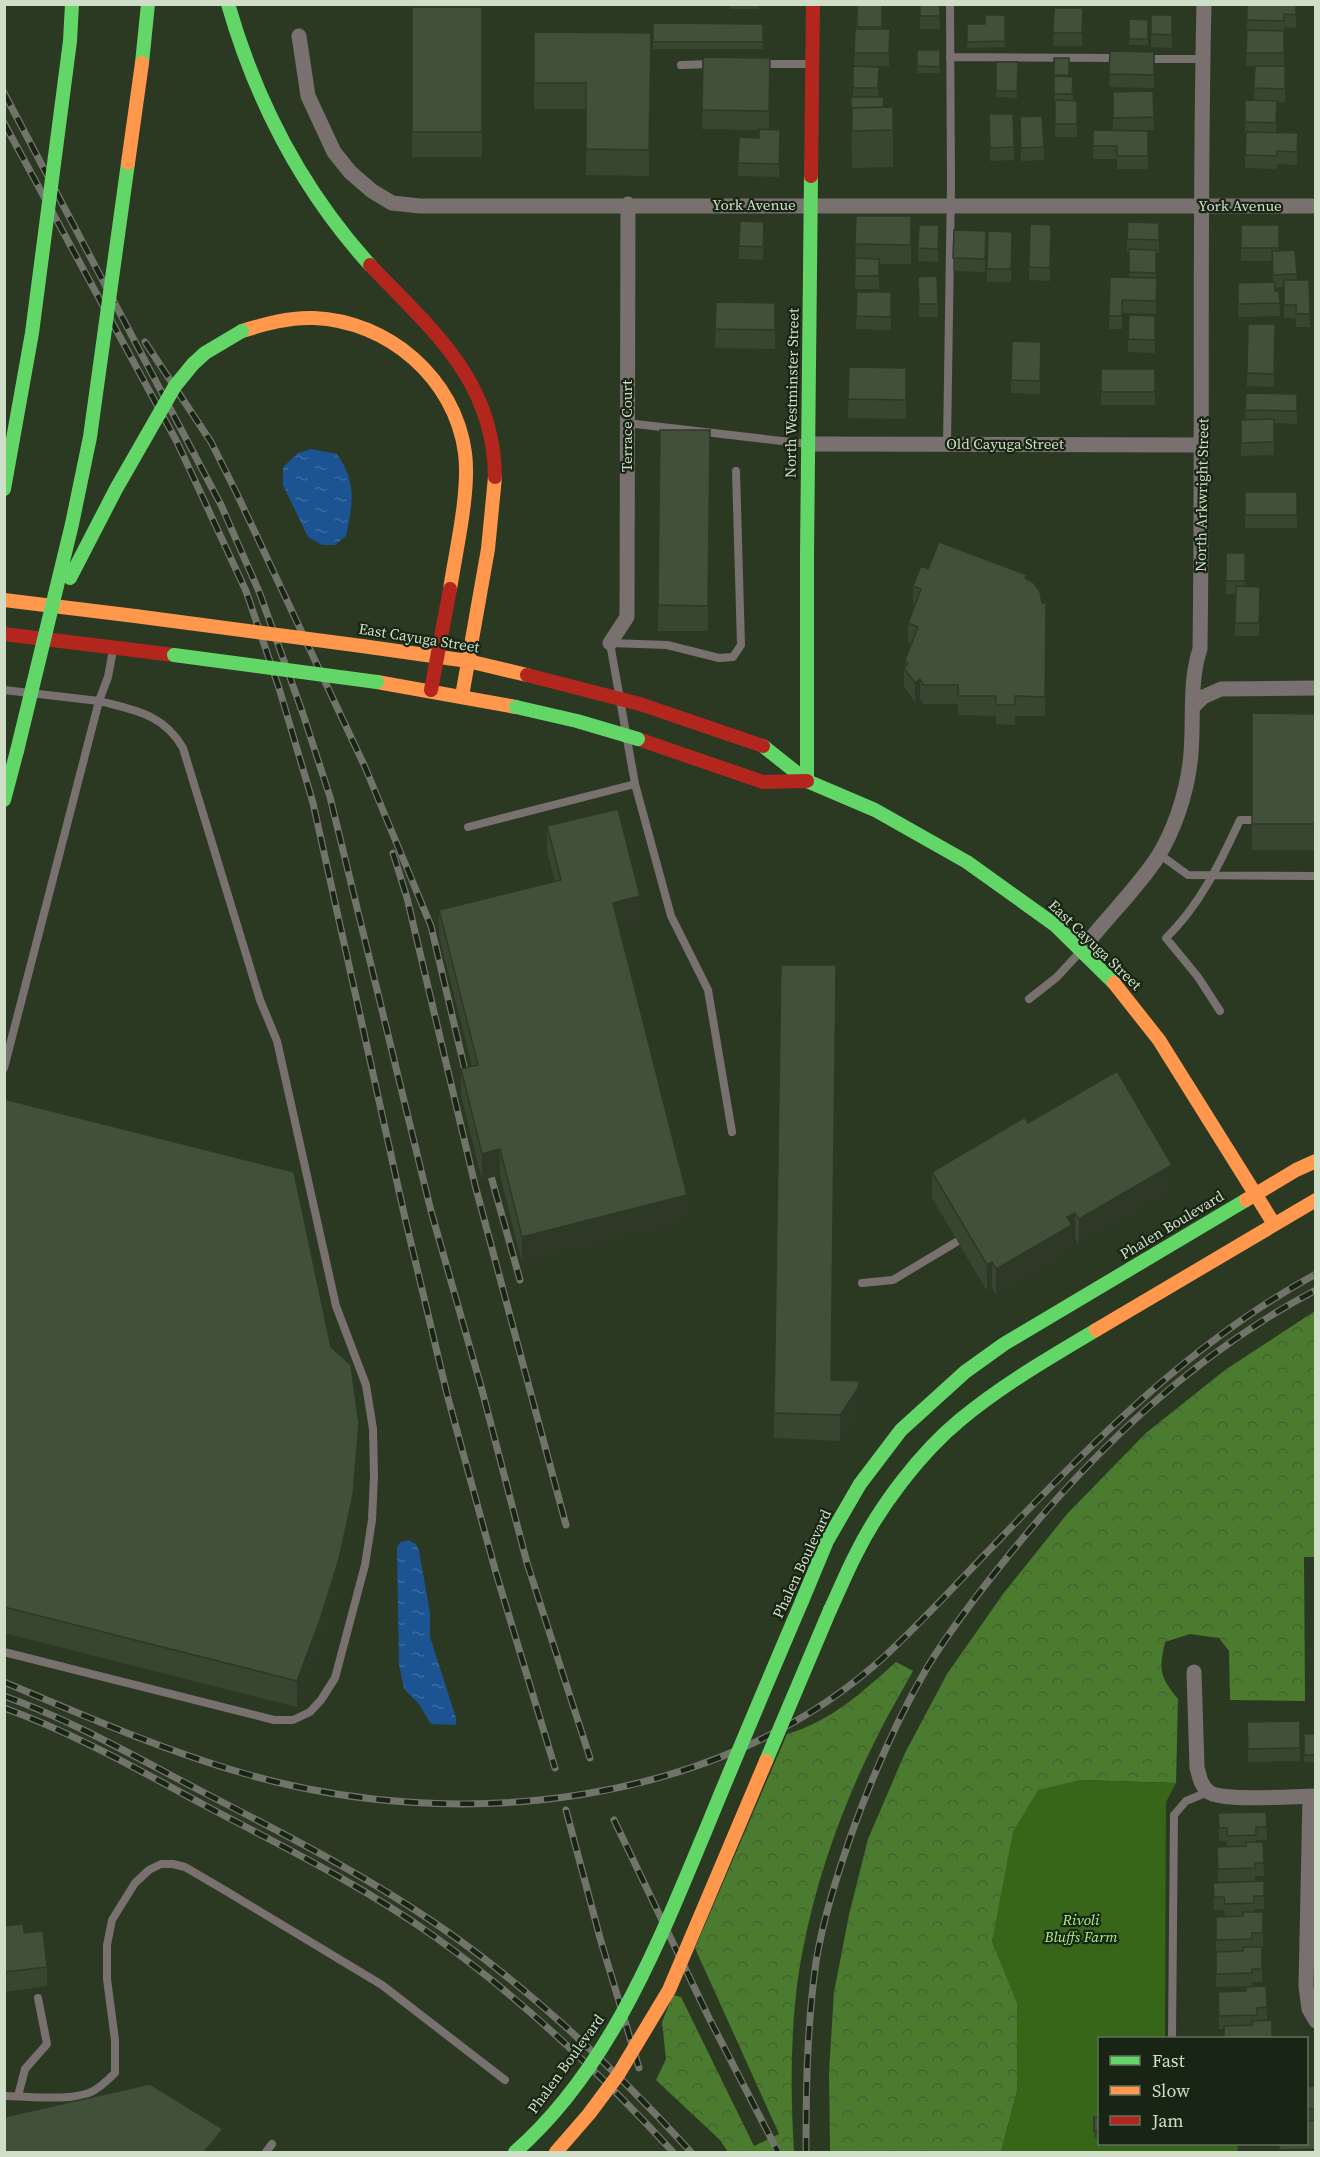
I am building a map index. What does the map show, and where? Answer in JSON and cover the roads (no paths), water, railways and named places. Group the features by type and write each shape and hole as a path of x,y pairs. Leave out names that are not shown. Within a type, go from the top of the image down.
{"main road":[{"path":"4,489 32,333 70,41 72,4"},
{"path":"4,800 72,524 90,437 142,63 148,4"},
{"path":"228,4 236,35 264,105 317,200 352,244 442,342 470,379 484,407 492,433 496,461 495,496 462,696"},
{"name":"North Westminster Street","path":"807,781 813,4"},
{"path":"49,619 102,515 164,405 187,370 208,351 229,337 268,322 300,317 336,320 372,332 390,341 407,352 429,372 447,398 461,435 465,452 466,482 453,575 431,690"},
{"name":"East Cayuga Street","path":"4,600 362,646 468,662 640,704 763,746 807,781 875,810 967,862 1039,913 1081,951 1120,989 1159,1040 1274,1224"},
{"name":"East Cayuga Street","path":"4,634 431,690 577,721 638,739 763,782 807,781"},
{"name":"Phalen Boulevard","path":"515,2152 528,2142 553,2114 620,2019 665,1926 827,1541 860,1484 901,1430 951,1385 1004,1344 1256,1194 1316,1161"},
{"path":"556,2152 596,2107 621,2073 669,1990 857,1551 891,1497 923,1456 958,1421 1012,1378 1316,1200"}],"street":[{"name":"North Arkwright Street","path":"1081,951 1159,854 1173,826 1190,765 1194,674 1200,648 1204,4"},
{"name":"York Avenue","path":"299,36 308,96 334,152 350,172 372,191 392,202 420,206 628,204 1316,206"},
{"name":"Terrace Court","path":"610,643 627,617 628,204"},
{"name":"Old Cayuga Street","path":"808,444 1203,445"},
{"path":"1194,706 1203,697 1221,689 1316,688"},
{"path":"1194,1672 1197,1767 1201,1781 1208,1792 1233,1797 1313,1796 1306,1986 1313,2013"}],"lane":[{"path":"947,444 951,206 950,4"},
{"path":"950,57 1127,58"},
{"path":"1139,58 1203,59"},
{"path":"681,65 724,64"},
{"path":"746,64 812,64"},
{"path":"627,423 808,444"},
{"path":"732,1132 708,990 671,916 635,784 610,643 667,645 719,658 733,657 741,645 736,471"},
{"path":"4,1068 114,647"},
{"path":"4,690 99,701 144,712 170,731 183,748 260,1000 277,1041 336,1306 366,1385 372,1428 374,1476 372,1520 366,1565 335,1678 310,1712 293,1720 274,1720 4,1652"},
{"path":"468,827 635,784"},
{"path":"1220,1011 1198,977 1166,938 1179,925 1214,876 1240,820 1252,820"},
{"path":"1159,854 1188,875 1316,876"},
{"path":"1029,999 1057,977 1081,951"},
{"path":"862,1283 893,1280 958,1241"},
{"path":"1172,2037 1174,1815 1186,1801 1208,1792"},
{"path":"4,2096 70,2096 88,2093 106,2082 115,2073 115,2040 107,1979 107,1945 111,1920 135,1883 161,1864 185,1867 382,1985 505,2080"},
{"path":"18,2096 25,2069 47,2044 38,1998"},
{"path":"266,2152 272,2144"}],"water":[{"path":"311,449 337,454 348,474 352,503 346,536 335,545 322,545 308,537 283,485 283,467 298,453"},
{"path":"408,1540 416,1544 419,1551 430,1613 430,1637 456,1718 456,1725 431,1724 419,1704 404,1689 399,1665 397,1547 401,1542"}],"railway":[{"path":"4,93 221,505 260,594 303,714 330,797 431,1211 482,1390 527,1563 590,1758"},
{"path":"4,123 177,442 246,591 279,688 313,803 405,1218 448,1398 496,1573 555,1768"},
{"path":"145,342 211,442 365,767 431,926 468,1083"},
{"path":"393,853 407,898 475,1185 566,1525"},
{"path":"487,1162 520,1280"},
{"path":"4,1682 94,1720 184,1754 246,1774 327,1792 411,1802 496,1803 582,1795 665,1776 745,1747 818,1707 885,1656 1070,1467 1146,1396 1227,1330 1316,1274"},
{"path":"806,2152 811,2010 816,1962 826,1914 851,1835 868,1792 896,1727 928,1666 967,1609 1009,1555 1076,1478 1112,1441 1188,1374 1271,1315 1316,1290"},
{"path":"4,1696 54,1716 126,1751 321,1854 412,1908 476,1952 541,2005 633,2091 691,2152"},
{"path":"4,1708 81,1740 322,1867 408,1918 499,1986 560,2038 673,2152"},
{"path":"566,1810 600,1938 639,2068"},
{"path":"614,1820 709,2018 778,2152"}],"park label":[{"name":"Rivoli Bluffs Farm","path":"1081,1928"}]}
